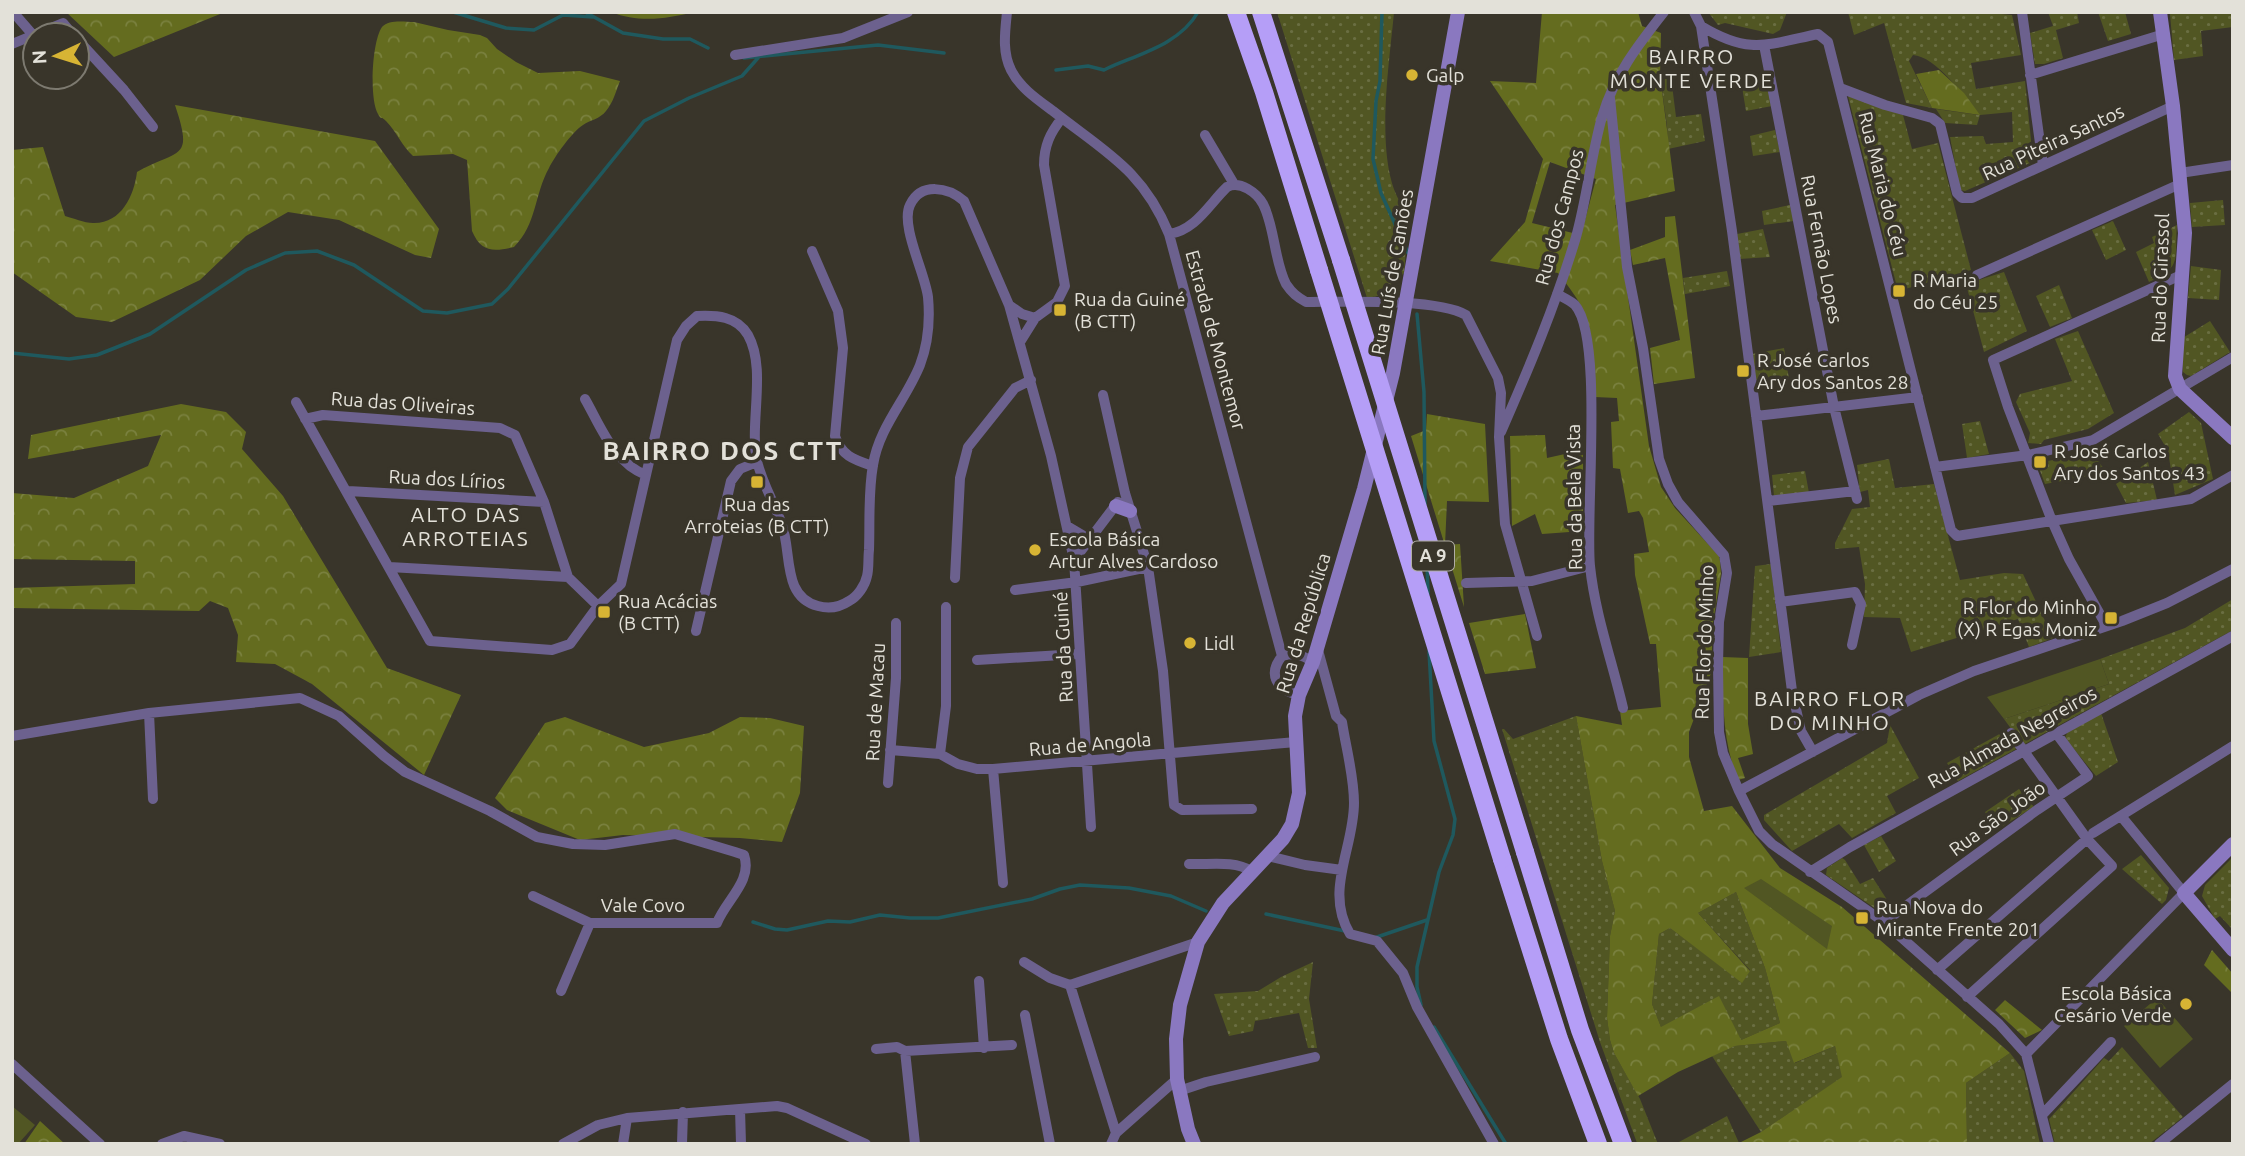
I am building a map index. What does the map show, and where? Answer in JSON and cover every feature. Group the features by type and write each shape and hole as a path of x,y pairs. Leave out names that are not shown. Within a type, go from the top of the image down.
{"highway":[{"name":"A 9","path":"1236,12 1264,92 1559,1039 1598,1144"},
{"name":"A 9","path":"1261,12 1341,260 1580,1030 1623,1144"}],"main road":[{"name":"Rua Luís de Camões","path":"1350,537 1393,373 1458,12"},
{"name":"Rua do Girassol","path":"2160,12 2173,106 2185,233 2175,361 2175,376 2180,389"},
{"path":"2180,389 2233,438"},
{"name":"Rua da República","path":"1194,1144 1178,1085 1176,1040 1180,1005 1198,942 1223,903 1283,839 1292,824 1299,793 1295,716 1299,695 1315,655 1350,537"},
{"path":"2233,844 2184,893 2233,950"}],"street":[{"path":"735,55 842,37 908,12"},
{"name":"Estrada de Montemor","path":"1007,12 1006,55 1012,72 1027,91 1115,157 1138,179 1153,200 1169,234 1282,656 1273,673 1276,682 1292,694 1299,695"},
{"name":"Rua dos Campos","path":"1499,438 1557,294 1588,191 1602,118 1620,72 1639,42 1664,12"},
{"path":"1694,12 1701,26 1732,231 1792,691 1801,731 1813,752"},
{"path":"2022,12 2043,165"},
{"name":"Rua Maria do Céu","path":"1701,26 1724,40 1739,44 1764,45 1818,34 1828,41 1951,530 1957,536 2052,521"},
{"path":"2030,75 2164,34"},
{"name":"Rua Fernão Lopes","path":"1764,45 1834,407 1856,495 1768,500"},
{"path":"91,54 153,127"},
{"name":"Rua Piteira Santos","path":"1840,88 1892,108 1933,118 1940,124 1956,193 1962,198 1977,197 2173,106"},
{"name":"Rua Flor do Minho","path":"1610,98 1627,267 1643,348 1659,458 1672,493 1720,549 1726,562 1726,585 1719,622 1717,716 1723,753 1738,791 1759,831 1772,844 1884,922 1999,1024 2026,1054"},
{"path":"1020,342 1035,318 1057,302 1065,286 1044,165 1044,152 1051,132 1062,118"},
{"path":"1205,135 1234,184"},
{"path":"1977,275 2180,179 2233,165"},
{"path":"1169,234 1177,233 1197,222 1217,197 1234,184 1240,185 1252,192 1263,204 1285,281 1293,294 1306,302 1405,304 1457,310 1466,316 1498,378 1501,393 1499,438 1505,524 1537,636"},
{"name":"Rua da Guiné","path":"757,462 783,526 790,576 795,590 805,601 828,608 840,606 857,596 867,577 873,466 890,419 920,365 926,342 929,318 925,281 907,222 911,202 919,194 938,188 956,194 964,201 1009,305 1031,380 1067,526 1077,582 1079,654 1091,827"},
{"path":"812,251 838,311 843,348 835,436 839,447 847,456 873,466"},
{"path":"2106,625 2069,559 2052,521 1993,360 2182,275"},
{"name":"Rua da Bela Vista","path":"1557,294 1575,304 1586,339 1591,379 1590,566 1623,708"},
{"path":"1009,305 1022,314 1035,318"},
{"path":"296,402 430,641 552,650 570,644 598,606 621,584 677,340 697,316 726,317 746,332 751,342 756,373 754,422 757,462 740,469 731,481 696,631"},
{"path":"1935,467 2028,455 2093,440 2233,357"},
{"path":"955,579 960,478 968,447 1015,388 1031,380"},
{"path":"1103,395 1125,490 1123,508 1148,567 1163,671 1172,799 1177,808 1252,808"},
{"path":"1756,416 1918,397"},
{"path":"585,399 621,461 633,471 646,475"},
{"name":"Rua das Oliveiras","path":"305,419 323,415 500,428 515,435 544,502"},
{"path":"2052,521 2191,499 2233,475"},
{"name":"Rua dos Lírios","path":"348,491 544,502"},
{"path":"544,502 568,577 598,606"},
{"path":"1074,560 1089,539 1123,508"},
{"path":"1067,526 1089,539"},
{"path":"1466,583 1532,580 1590,566"},
{"path":"389,567 568,577"},
{"path":"1015,590 1077,582 1148,567"},
{"path":"1738,791 1919,695 1974,671 2167,603 2233,569"},
{"path":"1780,602 1855,592 1861,604 1852,645"},
{"path":"940,754 946,706 946,607"},
{"name":"Rua de Macau","path":"888,783 896,678 896,623"},
{"name":"Rua Almada Negreiros","path":"1810,872 1850,847 2233,636"},
{"path":"977,660 1079,654"},
{"path":"1282,656 1315,655 1336,716 1342,722 1354,799 1338,892 1348,930 1377,941 1402,973 1417,1007 1494,1144"},
{"name":"Vale Covo","path":"149,713 211,705 306,699 339,716 405,772 490,811 537,837 573,844 605,845 675,834 735,852 745,858 744,875 738,890 727,902 718,923 590,923 533,896"},
{"path":"12,736 149,713 153,799"},
{"path":"1967,997 2112,866 2011,733"},
{"name":"Rua São João","path":"1884,922 2088,776 2056,733"},
{"name":"Rua de Angola","path":"890,750 940,754 958,764 976,769 993,769 1296,742"},
{"path":"1937,970 2090,836 2233,746"},
{"path":"993,769 1003,883"},
{"path":"2049,1144 2026,1054 2184,893 2121,816"},
{"path":"1268,856 1342,870"},
{"path":"1189,864 1234,865 1251,871"},
{"path":"561,991 590,923"},
{"path":"1024,962 1050,978 1070,985 1198,942"},
{"path":"979,981 985,1048"},
{"path":"1070,985 1116,1133"},
{"path":"1025,1015 1050,1144"},
{"path":"2042,1115 2111,1042"},
{"path":"876,1049 897,1047 905,1051 1012,1045"},
{"path":"905,1051 915,1144"},
{"path":"1111,1144 1116,1133 1178,1085 1206,1082 1315,1057"},
{"path":"12,1064 100,1144"},
{"path":"2159,1144 2233,1084"},
{"path":"563,1144 598,1125 627,1118 777,1106 788,1108 866,1144"},
{"path":"740,1109 741,1144"},
{"path":"682,1144 683,1112"},
{"path":"623,1144 627,1118"},
{"path":"162,1144 184,1136 220,1144"}],"green space":[{"path":"66,12 225,12 114,57 91,35 91,21 76,21"},
{"path":"611,12 694,12 652,19 632,18"},
{"path":"1277,12 1394,12 1385,118 1386,147 1397,196 1409,213 1404,273 1382,295 1367,298"},
{"path":"1542,12 1638,12 1642,26 1661,33 1660,76 1675,191 1615,205 1649,446 1661,487 1675,508 1719,556 1720,561 1711,673 1689,732 1689,757 1704,811 1732,806 1780,868 1842,907 2010,1053 1966,1083 1967,1144 1737,1144 1761,1132 1842,1077 1835,1046 1794,1063 1786,1041 1735,1046 1678,1072 1638,1096 1614,1053 1607,1018 1610,936 1615,911 1602,861 1576,716 1622,725 1620,711 1661,707 1656,644 1650,644 1635,575 1634,554 1649,552 1643,518 1639,511 1628,513 1620,469 1613,468 1611,422 1619,421 1617,398 1595,397 1590,334 1580,304 1558,273 1490,261 1525,222 1543,159 1490,81 1536,83","holes":["1550,162 1596,179 1581,235 1532,223","1736,892 1765,968 1780,1023 1741,1040 1719,996 1661,1027 1652,1004 1659,934 1670,928 1742,983 1750,971 1698,913"]},
{"path":"1708,12 1787,12 1780,30 1773,34 1725,23 1718,25"},
{"path":"1848,12 1981,12 2012,15 2021,55 1971,63 1976,89 2025,81 2033,160 1965,191 1960,190 1950,137 1983,136 1986,144 2013,142 2012,112 1980,115 1977,125 1945,123 1936,109 1979,115 1940,70 1922,57 1913,55 1909,61 1932,108 1906,103 1884,23 1854,35"},
{"path":"2048,12 2077,12 2079,23 2056,30 2063,58 2035,64 2030,33 2053,26"},
{"path":"2098,12 2125,12 2131,34 2108,41"},
{"path":"2233,12 2233,27 2201,31 2203,56 2174,60 2170,14"},
{"path":"414,22 480,35 516,62 538,73 580,71 620,81 606,111 579,128 555,157 544,178 527,229 514,247 488,249 479,243 472,231 467,160 453,154 413,156 390,125 378,114 373,84 374,57 379,34 385,24"},
{"path":"1939,70 1964,93 1980,115 1932,108 1916,74"},
{"path":"1660,76 1671,77 1676,117 1701,114 1705,141 1668,149"},
{"path":"1767,85 1772,106 1746,111 1742,87"},
{"path":"1848,96 1903,115 1912,149 1938,143 1971,270 1898,291"},
{"path":"175,105 375,141 439,229 431,258 415,255 339,220 288,212 246,236 200,280 112,322 76,317 12,272 12,150 43,147 65,216 90,223 103,222 118,214 124,207 133,190 137,172 179,151 183,136"},
{"path":"1775,130 1780,152 1753,156 1750,136"},
{"path":"2223,200 2225,225 2192,227 2190,203"},
{"path":"1790,205 1794,221 1764,225 1762,211"},
{"path":"1675,216 1695,378 1654,384 1650,348 1680,340 1665,258 1633,265 1630,250 1665,237 1665,217"},
{"path":"2113,221 2126,250 2106,260 2092,230"},
{"path":"2177,225 2175,261 2167,272 2149,282 2136,252 2154,243 2152,237"},
{"path":"1763,229 1770,257 1739,259 1737,234"},
{"path":"2191,266 2221,270 2219,300 2188,298"},
{"path":"1727,271 1730,286 1685,294 1683,278"},
{"path":"2004,272 2027,331 1984,352 1966,284"},
{"path":"2059,285 2072,318 2050,327 2036,296"},
{"path":"2210,321 2230,352 2191,376 2187,375 2183,372 2181,339"},
{"path":"2078,331 2114,413 2088,429 2044,440 2041,444 2028,443 2030,433 2016,402 2020,394 2072,381 2055,339"},
{"path":"1784,348 1789,379 1755,380 1752,354"},
{"path":"181,404 226,412 246,432 242,449 283,496 387,668 461,695 424,775 312,684 275,664 236,662 238,635 228,608 210,601 199,611 12,608 12,588 135,584 135,561 12,559 12,493 74,498 148,466 161,435 28,459 31,435"},
{"path":"2189,412 2201,423 2213,479 2175,495 2168,451 2158,434"},
{"path":"1427,414 1485,424 1489,502 1447,501 1445,545 1460,544 1464,607 1411,436 1426,430"},
{"path":"1980,421 1989,454 1967,458 1962,424"},
{"path":"1545,435 1547,458 1583,450 1583,531 1542,534 1535,514 1512,526 1510,436"},
{"path":"2092,453 2107,473 2045,484 2039,468 2042,462"},
{"path":"1889,459 1895,488 1934,484 1960,580 2004,573 2023,574 2053,638 2029,647 2018,619 1911,652 1900,618 1864,617 1865,584 1859,547 1835,549 1835,543 1852,509 1870,507 1868,490 1860,492 1857,465"},
{"path":"2148,462 2157,500 2126,503 2116,484"},
{"path":"1805,471 1809,493 1774,496 1772,475"},
{"path":"1771,564 1781,652 1749,657 1755,566"},
{"path":"2233,599 2233,630 2023,745 2004,719 2109,684 2100,659 2185,628"},
{"path":"1525,614 1536,668 1485,674 1469,623"},
{"path":"1722,657 1748,658 1748,724 1753,754 1738,758 1745,778 1738,780 1726,735"},
{"path":"2100,659 2109,684 2004,719 1987,697"},
{"path":"2101,713 2118,762 2096,776 2065,738 2068,731"},
{"path":"1576,716 1602,861 1615,911 1610,936 1607,1018 1610,1040 1614,1053 1640,1099 1658,1144 1637,1143 1600,1042 1502,729 1513,739"},
{"path":"565,717 644,747 709,733 740,717 770,718 804,726 800,793 782,842 740,838 623,835 580,840 507,810 495,798 545,723"},
{"path":"1890,725 1919,778 1887,796 1896,813 1852,838 1839,824 1792,851 1764,820 1764,815 1887,743"},
{"path":"2005,731 2016,749 1958,781 1947,763"},
{"path":"2019,789 2034,807 1996,830 1985,812"},
{"path":"1881,836 1896,861 1879,872 1864,845"},
{"path":"2141,855 2169,888 2162,904 2122,869"},
{"path":"2233,857 2233,930 2220,916 2215,919 2202,896 2205,885"},
{"path":"1842,858 1860,884 1873,878 1891,906 1879,911 1826,875 1827,868"},
{"path":"1761,879 1832,926 1827,949 1744,888"},
{"path":"1736,892 1765,968 1780,1023 1741,1040 1661,1027 1652,1004 1659,934 1670,928 1742,982 1750,970 1698,913"},
{"path":"2212,950 2233,974 2233,994 2204,965"},
{"path":"1313,962 1309,999 1317,1048 1308,1048 1299,1013 1255,1021 1253,1031 1229,1036 1214,994 1258,991"},
{"path":"2157,998 2193,1039 2160,1068 2124,1026"},
{"path":"2005,1000 2042,1030 2025,1038 1995,1010"},
{"path":"1786,1041 1795,1063 1835,1046 1843,1077 1761,1132 1712,1056 1735,1046"},
{"path":"2122,1047 2183,1117 2149,1144 2055,1144 2049,1119 2104,1058 2109,1061"},
{"path":"2010,1053 2024,1071 2040,1144 1967,1144 1966,1083"},
{"path":"12,1106 35,1125 18,1144 12,1144"},
{"path":"1727,1116 1739,1143 1677,1144 1679,1142"},
{"path":"40,1121 65,1144 24,1144"}],"waterway":[{"path":"453,12 506,28 534,30 563,15 593,17"},
{"path":"585,12 623,33 663,39 690,39 708,48"},
{"path":"1056,70 1088,66 1104,70 1170,40 1181,32 1198,12"},
{"path":"1382,12 1380,81 1376,101 1373,159 1381,193 1408,253"},
{"path":"744,58 878,45 944,53"},
{"path":"12,353 69,359 97,355 150,334 246,270 285,253 317,251 354,265 423,311 447,313 492,304 508,289 644,121 689,98 742,76 758,58"},
{"path":"1417,314 1424,392 1425,504"},
{"path":"1427,564 1428,594"},
{"path":"1421,1005 1417,967 1439,872 1453,835 1455,819 1434,741 1429,651"},
{"path":"753,922 787,930 828,921 850,922 880,915 938,918 1032,899 1080,885 1129,888 1171,896 1206,911"},
{"path":"1266,914 1345,931"},
{"path":"1377,937 1427,920"},
{"path":"1434,1027 1506,1144"}],"place":[{"name":"Galp","path":"1412,75"},
{"name":"R Maria do Céu 25","path":"1899,291"},
{"name":"Rua da Guiné (B CTT)","path":"1060,310"},
{"name":"R José Carlos Ary dos Santos 28","path":"1743,371"},
{"name":"R José Carlos Ary dos Santos 43","path":"2040,462"},
{"name":"Rua das Arroteias (B CTT)","path":"757,482"},
{"name":"Escola Básica Artur Alves Cardoso","path":"1035,550"},
{"name":"Rua Acácias (B CTT)","path":"604,612"},
{"name":"R Flor do Minho (X) R Egas Moniz","path":"2111,618"},
{"name":"Lidl","path":"1190,643"},
{"name":"Rua Nova do Mirante Frente 201","path":"1862,918"},
{"name":"Escola Básica Cesário Verde","path":"2186,1004"}],"district":[{"name":"BAIRRO MONTE VERDE","path":"1692,69"},
{"name":"BAIRRO DOS CTT","path":"723,451"},
{"name":"ALTO DAS ARROTEIAS","path":"466,527"},
{"name":"BAIRRO FLOR DO MINHO","path":"1830,711"}]}
